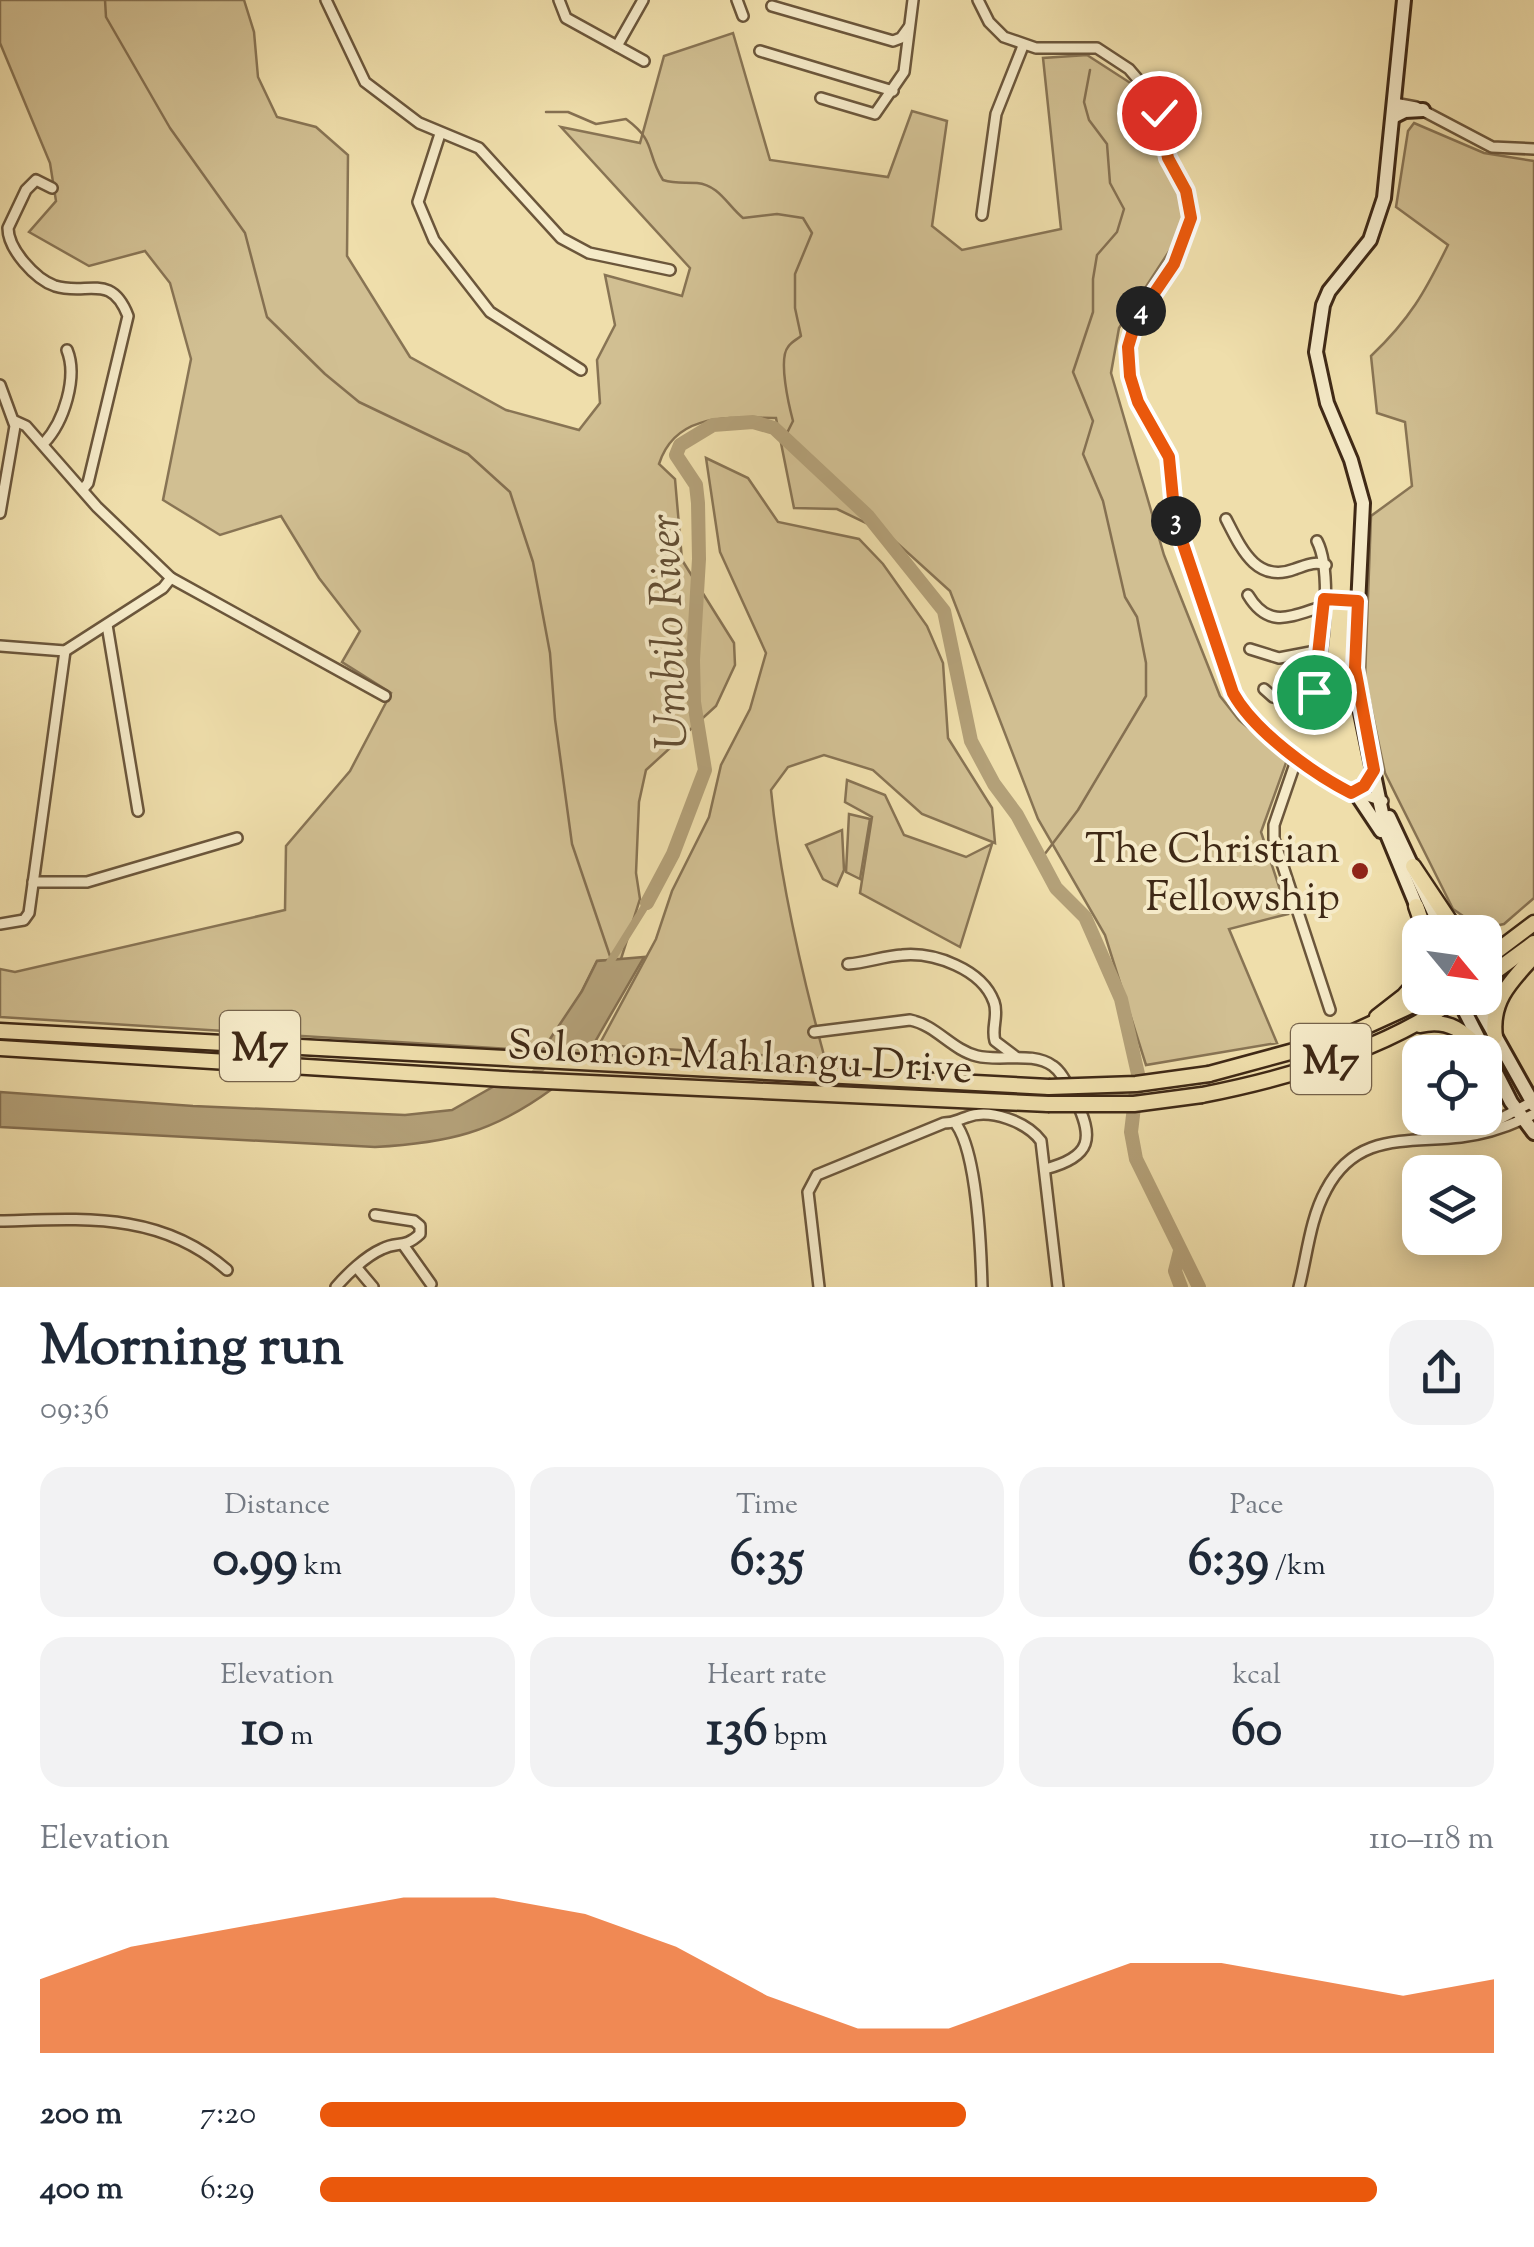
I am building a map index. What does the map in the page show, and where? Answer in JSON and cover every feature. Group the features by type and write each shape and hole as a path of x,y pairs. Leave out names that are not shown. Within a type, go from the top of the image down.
{"highway":[{"path":"1413,866 1446,915"},
{"path":"1416,906 1420,915"},
{"path":"1502,948 1534,922"},
{"path":"1502,939 1519,936"},
{"path":"1502,967 1534,943"},
{"path":"1495,1035 1498,999 1534,956"},
{"path":"1360,1030 1402,998"},
{"name":"Solomon Mahlangu Drive","path":"0,1031 1049,1087 1111,1086 1209,1074 1264,1062 1360,1030 1402,1010"},
{"name":"Solomon Mahlangu Drive","path":"0,1048 503,1079 1048,1104 1134,1104 1202,1095 1300,1070 1388,1036 1427,1015"},
{"path":"1388,1036 1435,1022 1464,1035"}],"main road":[{"path":"1392,851 1355,668 1363,504 1351,460 1326,403 1318,371 1316,336 1322,305 1370,240 1378,222 1404,0"},
{"path":"1394,110 1423,110"},
{"path":"1374,770 1354,794 1392,851 1416,906"},
{"path":"1380,798 1435,915"},
{"path":"1502,1052 1534,1133"},
{"path":"1502,1077 1528,1110"}],"street":[{"path":"326,0 365,82 419,123 479,148 542,219 570,244 589,253 670,270"},
{"path":"559,0 566,18 644,61"},
{"path":"617,46 643,0"},
{"path":"737,0 743,16"},
{"path":"821,98 875,114 907,60 913,0"},
{"path":"978,0 994,28 1022,46 1097,48 1129,69 1154,97 1168,158 1186,191 1191,218 1174,264 1136,320 1128,347 1130,376 1138,402 1169,457 1175,520 1233,693 1246,713 1297,758 1354,794 1380,798"},
{"path":"772,6 894,40 901,38 911,24"},
{"path":"982,216 996,114 1022,46"},
{"path":"760,51 892,91"},
{"path":"1423,110 1492,146 1534,150"},
{"path":"440,134 418,202 434,240 490,312 581,370"},
{"path":"52,188 36,180 26,190 8,228 12,246 47,282 60,287 103,288 118,298 128,316 102,432 83,489"},
{"path":"44,443 61,418 72,365 66,350"},
{"path":"0,384 15,421 0,513"},
{"path":"15,421 44,443 97,507 171,578 384,696"},
{"path":"0,456 12,450"},
{"path":"1226,520 1245,554 1266,571 1280,574 1314,562 1326,565"},
{"path":"1264,688 1270,695 1294,703 1308,698 1316,684 1326,565 1317,541"},
{"path":"0,646 64,652 163,588 171,578"},
{"path":"1248,595 1260,612 1276,618 1324,602 1358,601"},
{"path":"107,626 138,811"},
{"path":"1250,649 1279,658 1321,650"},
{"path":"0,924 18,922 28,916 64,652"},
{"path":"1297,758 1274,824 1274,839 1330,1010"},
{"path":"34,882 87,882 238,838"},
{"path":"848,964 908,955 942,960 964,970 985,987 994,1001 996,1041 1018,1059"},
{"path":"814,1032 910,1020 924,1024 970,1054 1043,1061 1058,1070 1086,1123 1087,1139 1082,1152 1070,1162 1045,1168"},
{"path":"1299,1287 1317,1212 1333,1179 1347,1163 1370,1148 1413,1138 1464,1137 1503,1128 1528,1110"},
{"path":"819,1287 808,1199 812,1182 822,1171 972,1115 1018,1123 1042,1141 1058,1287"},
{"path":"956,1124 963,1134 970,1170 980,1233 982,1287"},
{"path":"336,1287 384,1248 404,1246 420,1234 418,1224 375,1215"},
{"path":"0,1221 83,1217 154,1229 178,1237 227,1270"},
{"path":"404,1246 431,1284"},
{"path":"357,1268 374,1287"}],"shaded area":[{"path":"0,0 244,0 254,32 258,77 277,117 316,127 348,155 347,256 410,357 506,410 579,430 600,403 597,360 615,325 605,275 682,296 690,268 561,127 640,143 664,56 733,33 770,160 888,177 912,111 947,121 932,226 962,250 1061,229 1043,58 1087,55 1132,84 1149,116 1164,168 1184,203 1183,230 1119,328 1111,373 1164,555 1220,696 1239,720 1287,760 1261,832 1288,914 1229,929 1277,1043 1146,1065 1105,935 1038,819 950,591 885,532 837,509 794,508 776,418 724,419 692,426 678,434 659,464 675,479 682,560 734,643 735,665 716,706 646,770 639,802 636,873 640,899 621,959 597,961 576,1003 542,1051 0,1017 0,969 15,972 285,910 286,846 350,771 391,693 342,662 360,631 319,578 281,516 220,535 163,500 191,359 170,283 145,251 89,266 29,232 56,201 50,163 0,43"},
{"path":"1414,123 1484,153 1534,161 1534,898 1502,924 1502,915 1462,915 1453,909 1385,773 1365,678 1371,516 1412,486 1405,422 1377,413 1371,356 1416,304 1448,245 1396,207 1408,131"},
{"path":"706,458 748,478 778,522 859,539 883,564 927,626 943,663 948,738 992,808 995,843 922,814 873,770 824,755 788,767 771,790 792,926 825,1059 599,1045 656,939 672,891 709,817 721,765 750,709 766,653 720,552"},
{"path":"847,780 885,795 904,835 966,857 992,844 960,947 860,893 872,817 845,802"},
{"path":"849,814 870,819 860,879 846,872"},
{"path":"842,830 844,870 837,886 823,879 806,845"},
{"path":"644,957 588,1054 542,1051 597,961"},
{"path":"498,1084 552,1089 509,1116 468,1133 375,1147 0,1127 0,1092 193,1106 405,1115 452,1110"}],"waterway":[{"path":"105,0 106,17 170,128 245,233 267,317 359,402 468,454 510,492 533,562 550,653 572,844 611,959"},
{"path":"1041,859 1078,810 1146,696 1146,663 1137,617 1125,597 1103,501 1083,454 1093,421 1073,372 1093,312 1097,255 1117,232 1124,209 1110,183 1107,144 1089,120 1084,102 1090,70"},
{"path":"546,112 568,112 596,124 626,119 647,141 663,180 705,185 743,218 777,214 803,218 812,233 795,274 795,308 801,336 785,353 785,383 793,421 785,437"},
{"name":"Umbilo River","path":"647,903 673,854 705,770 694,702 698,503 696,485 676,455 680,445 713,425 753,422 774,428 868,516 944,611 971,741 1056,888 1085,917 1121,999 1138,1074 1131,1132 1136,1159 1199,1287"},
{"name":"Umbilo River","path":"607,967 647,903"},
{"name":"Umbilo River","path":"528,1080 565,1045"},
{"path":"1180,1251 1175,1271 1181,1287"}],"place":[{"name":"The Christian Fellowship","path":"1360,871"}],"route":[{"path":"1159,113 1168,158 1186,191 1191,218 1174,264 1142,309 1130,335 1128,360 1133,390 1169,457 1175,520 1233,693 1246,713 1297,758 1351,793 1368,782 1374,770 1355,668 1358,601 1324,599 1314,692"}]}
